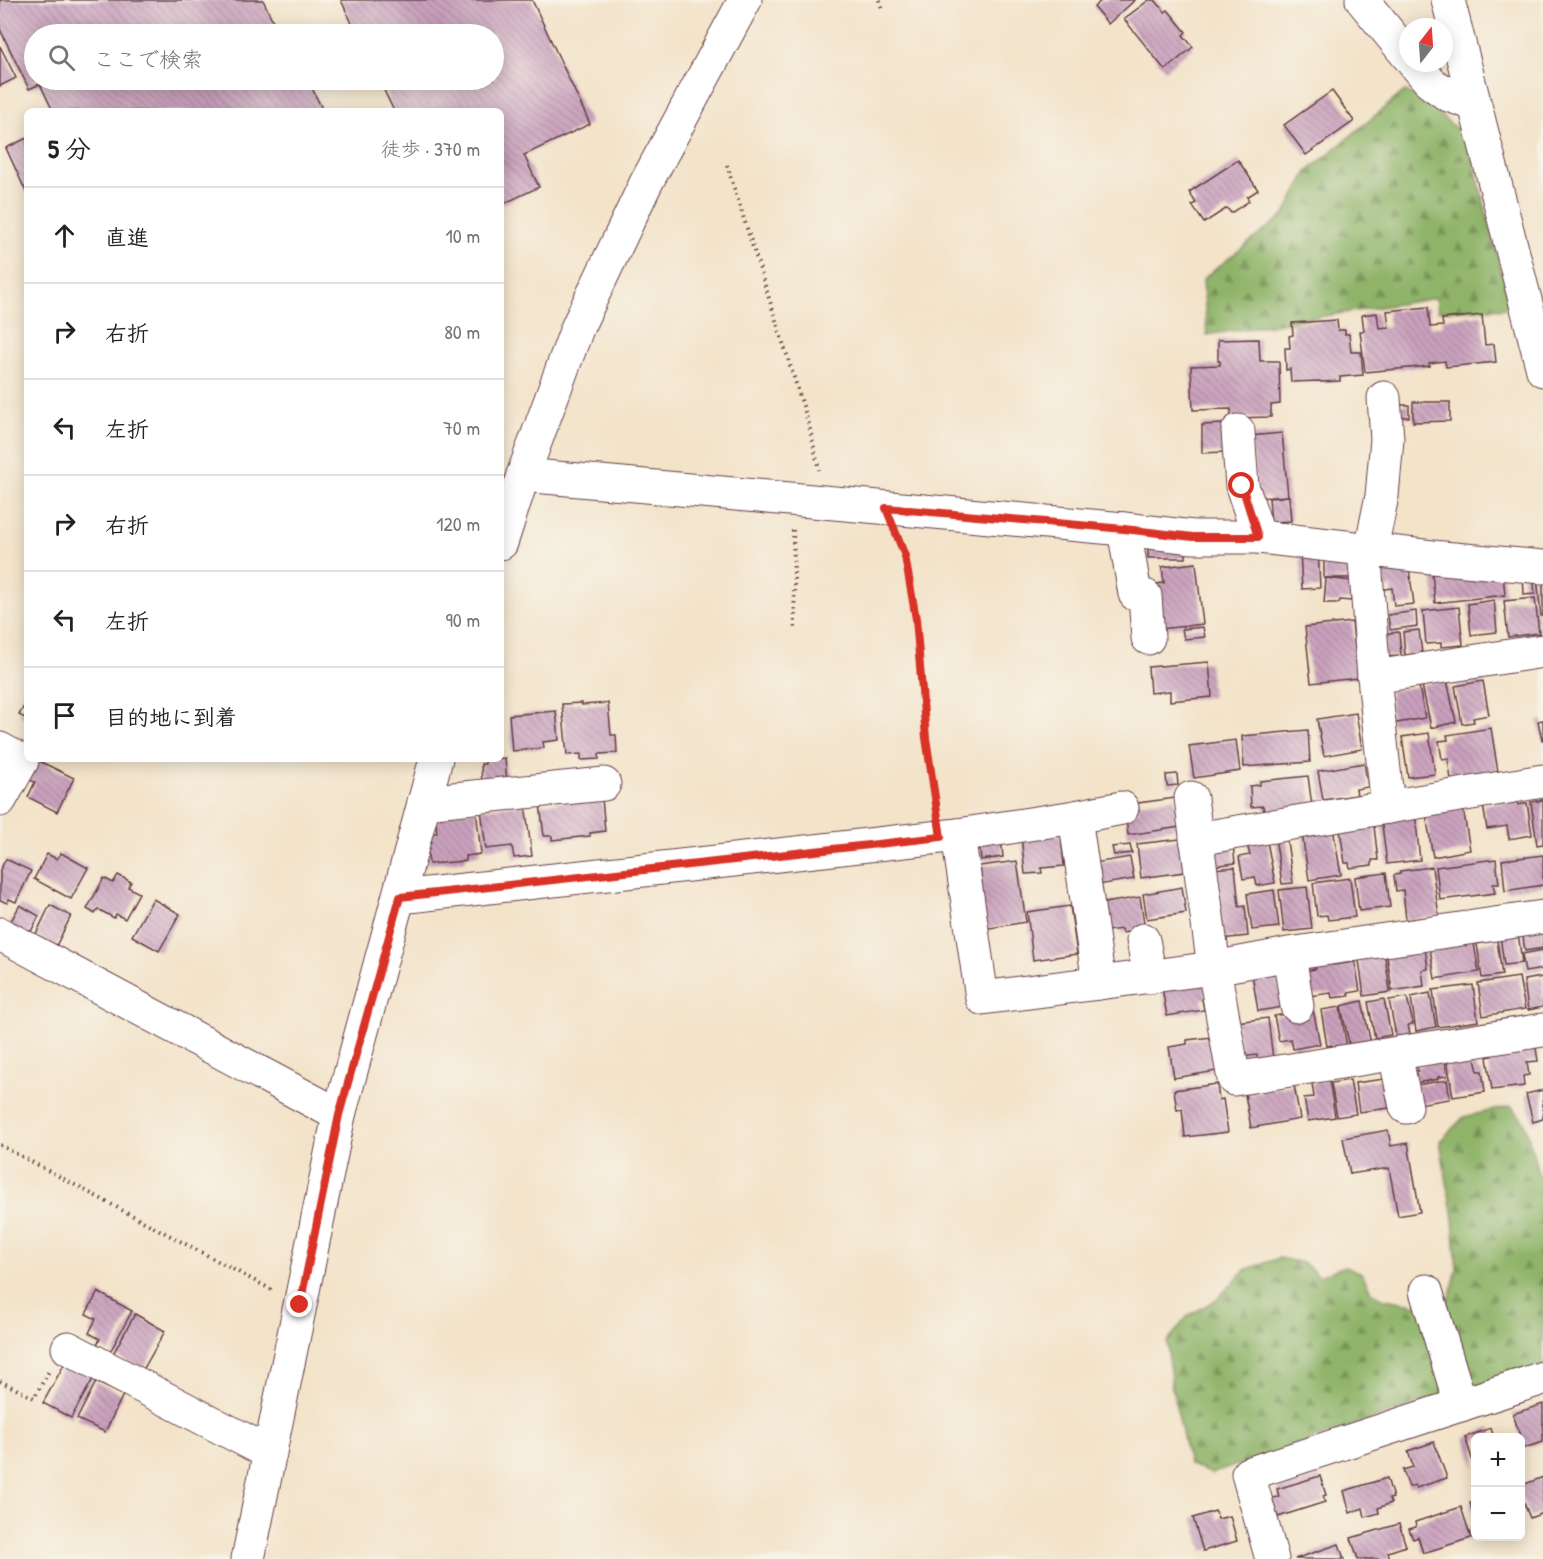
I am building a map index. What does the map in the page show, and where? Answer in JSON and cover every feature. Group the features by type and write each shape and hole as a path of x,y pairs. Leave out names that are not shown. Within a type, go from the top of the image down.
{"street":[{"path":"504,534 523,475 583,316 646,183 745,0"},
{"path":"1362,0 1399,45"},
{"path":"1448,0 1543,370"},
{"path":"1422,72 1431,83 1448,95 1474,104"},
{"path":"1384,398 1388,439 1382,496 1368,549 1374,677 1388,807"},
{"path":"1238,430 1242,486 1258,537"},
{"path":"523,475 1193,537 1258,537 1543,567"},
{"path":"1124,529 1136,594 1145,597 1148,638"},
{"path":"1374,677 1543,651"},
{"path":"0,749 22,761 0,800"},
{"path":"248,1559 339,1115 435,762"},
{"path":"1196,839 1543,781"},
{"path":"424,802 604,784"},
{"path":"1191,798 1214,968 1234,1079 1543,1030"},
{"path":"400,897 949,836 1122,808"},
{"path":"1075,817 1099,983"},
{"path":"949,836 982,998 1214,968 1289,954 1543,918"},
{"path":"0,934 339,1115"},
{"path":"1143,940 1150,976"},
{"path":"1289,954 1298,1006"},
{"path":"1395,1054 1407,1107"},
{"path":"1426,1291 1461,1405"},
{"path":"68,1348 270,1453"},
{"path":"1272,1559 1248,1474 1543,1378"}],"path":[{"path":"879,0 882,8"},
{"path":"727,165 809,425 826,503"},
{"path":"793,500 795,630"},
{"path":"886,508 905,556 916,619 926,738 949,836"},
{"path":"0,1145 300,1305"},
{"path":"0,1381 34,1398 59,1353 68,1348"}],"green space":[{"path":"1405,91 1435,111 1468,138 1510,308 1438,311 1436,298 1207,335 1203,279 1285,214 1307,172"},
{"path":"1511,1106 1524,1121 1543,1190 1543,1366 1478,1387 1466,1381 1444,1395 1211,1474 1189,1464 1172,1388 1167,1342 1188,1316 1217,1299 1245,1270 1279,1258 1304,1263 1319,1276 1345,1266 1362,1273 1371,1292 1384,1299 1434,1305 1450,1298 1457,1269 1453,1218 1440,1141 1464,1117"}],"building":[{"path":"0,0 263,0 274,24 24,24 24,79 0,29"},
{"path":"341,0 532,0 590,124 524,155 539,187 504,204 504,108 393,108 384,90 504,90 504,24 352,24"},
{"path":"1102,0 1135,0 1108,24 1094,7"},
{"path":"1149,0 1155,0 1165,12 1168,10 1186,32 1183,35 1193,47 1165,70 1124,19"},
{"path":"0,46 16,78 0,86"},
{"path":"43,90 313,90 322,108 52,108"},
{"path":"1332,91 1354,121 1306,155 1284,125"},
{"path":"24,139 24,187 6,148"},
{"path":"1238,160 1258,190 1247,197 1249,201 1231,213 1227,208 1204,223 1192,205 1196,203 1189,192"},
{"path":"1428,307 1430,327 1443,326 1442,319 1482,315 1485,345 1494,344 1496,362 1446,367 1445,361 1429,363 1430,366 1365,372 1360,331 1364,331 1362,315 1377,313 1379,328 1389,327 1387,311"},
{"path":"1337,320 1338,330 1345,330 1345,334 1349,334 1351,352 1361,352 1363,375 1340,377 1340,381 1291,382 1290,369 1286,370 1285,348 1290,348 1289,336 1293,335 1292,323"},
{"path":"1259,339 1260,361 1279,361 1280,404 1271,405 1271,417 1231,418 1231,409 1193,410 1191,366 1220,365 1218,340"},
{"path":"1413,402 1450,402 1450,421 1413,422"},
{"path":"1398,405 1409,405 1409,417 1397,417"},
{"path":"1224,424 1224,452 1202,453 1202,425"},
{"path":"1282,433 1288,496 1258,498 1250,436"},
{"path":"1289,496 1291,521 1271,522 1269,498"},
{"path":"1186,540 1186,558 1148,558 1148,541"},
{"path":"1318,548 1320,588 1302,589 1300,549"},
{"path":"1324,550 1350,556 1350,578 1324,578"},
{"path":"1408,562 1414,604 1394,606 1392,588 1378,590 1374,566"},
{"path":"1196,563 1203,624 1160,629 1156,584 1164,583 1162,567"},
{"path":"1483,569 1503,573 1505,595 1435,603 1432,574"},
{"path":"1533,573 1535,594 1524,595 1523,574"},
{"path":"1543,576 1543,616 1541,616 1537,577"},
{"path":"1326,578 1352,581 1351,601 1340,600 1339,603 1324,603"},
{"path":"1535,598 1539,633 1508,637 1504,601"},
{"path":"1494,600 1497,632 1471,635 1468,604"},
{"path":"1459,607 1463,645 1441,647 1441,643 1426,644 1423,611"},
{"path":"1416,611 1417,626 1390,630 1388,615"},
{"path":"1352,622 1358,678 1311,683 1305,627"},
{"path":"1203,627 1205,637 1184,639 1182,629"},
{"path":"1419,630 1422,653 1405,655 1403,632"},
{"path":"1399,632 1401,656 1384,657 1382,634"},
{"path":"1209,662 1212,697 1170,701 1170,691 1150,693 1148,667"},
{"path":"1447,680 1456,722 1431,728 1422,685"},
{"path":"1483,681 1489,715 1473,718 1474,722 1462,724 1455,686"},
{"path":"1419,686 1425,718 1391,724 1390,691"},
{"path":"582,703 582,705 608,703 611,735 616,735 617,753 599,754 599,759 581,760 581,754 567,755 562,704"},
{"path":"24,706 24,718 19,715"},
{"path":"556,711 559,740 543,742 544,748 512,751 509,715"},
{"path":"1356,713 1362,749 1324,756 1317,719"},
{"path":"1543,720 1543,740 1542,740 1538,721"},
{"path":"1491,728 1498,772 1451,780 1448,758 1442,759 1439,741 1448,740 1447,735"},
{"path":"1308,730 1310,762 1244,767 1242,736"},
{"path":"1429,733 1435,774 1408,777 1402,737"},
{"path":"1236,740 1240,771 1194,778 1189,746"},
{"path":"504,758 507,783 482,785 481,764 504,762"},
{"path":"36,762 41,762 74,778 57,812 28,797 35,782 27,779"},
{"path":"1364,763 1368,787 1356,789 1357,795 1323,800 1318,771"},
{"path":"1177,774 1178,785 1167,786 1166,775"},
{"path":"1308,776 1312,806 1264,811 1263,806 1251,807 1250,786 1260,785 1260,781"},
{"path":"602,798 605,831 590,833 590,836 552,840 552,836 544,836 540,804"},
{"path":"1175,798 1180,827 1128,835 1126,819 1131,812 1139,811 1138,803"},
{"path":"1517,799 1518,805 1527,803 1532,835 1509,839 1507,826 1487,829 1483,805"},
{"path":"1543,800 1543,844 1537,845 1531,802"},
{"path":"525,804 532,856 514,858 512,846 486,849 481,809"},
{"path":"1463,808 1470,850 1433,857 1426,814"},
{"path":"476,810 481,854 466,856 466,861 429,864 426,834 437,833 435,815"},
{"path":"1415,813 1420,860 1387,864 1381,817"},
{"path":"1374,826 1378,860 1372,860 1372,865 1350,868 1349,863 1345,863 1340,830"},
{"path":"1333,828 1341,875 1309,880 1302,833"},
{"path":"1286,834 1293,883 1282,884 1275,836"},
{"path":"1021,835 1061,835 1064,866 1041,868 1042,873 1025,874"},
{"path":"1266,836 1275,883 1257,886 1255,877 1243,879 1239,857 1250,855 1247,844"},
{"path":"1001,838 1003,857 981,860 979,840"},
{"path":"1180,839 1184,872 1141,878 1137,844"},
{"path":"1130,845 1132,853 1114,855 1112,847"},
{"path":"1233,845 1235,863 1213,866 1211,848"},
{"path":"61,853 88,868 71,899 34,879 47,854 57,859"},
{"path":"1543,855 1543,885 1505,891 1502,860"},
{"path":"1130,857 1134,879 1098,885 1094,863"},
{"path":"6,859 31,871 16,902 9,899 7,903 0,900 0,870"},
{"path":"1496,859 1499,884 1493,884 1495,893 1440,900 1436,867"},
{"path":"1017,861 1026,922 984,929 978,885 982,884 980,866"},
{"path":"1235,867 1239,907 1245,906 1248,936 1221,939 1213,869"},
{"path":"1432,867 1439,916 1406,920 1403,890 1396,891 1394,875 1400,874 1400,871"},
{"path":"1386,873 1390,907 1359,911 1355,877"},
{"path":"118,875 131,882 128,887 139,893 125,919 116,914 114,918 98,909 95,914 87,909 104,878 113,883"},
{"path":"1350,878 1355,917 1328,920 1327,915 1317,916 1313,883"},
{"path":"1182,887 1186,913 1147,919 1143,894"},
{"path":"1307,887 1312,929 1284,932 1279,890"},
{"path":"1274,890 1279,927 1252,930 1247,894"},
{"path":"1140,897 1145,929 1122,933 1121,929 1107,931 1104,903"},
{"path":"153,899 180,914 159,951 132,936"},
{"path":"20,905 39,916 27,939 7,928"},
{"path":"50,905 71,916 56,946 35,936"},
{"path":"1070,906 1077,954 1033,960 1027,912"},
{"path":"1543,927 1543,948 1525,951 1522,929"},
{"path":"1518,932 1522,963 1504,965 1500,935"},
{"path":"1473,939 1479,972 1435,979 1429,942"},
{"path":"1497,940 1502,975 1482,978 1477,944"},
{"path":"1425,948 1428,969 1422,970 1424,986 1392,991 1386,949"},
{"path":"1384,949 1390,992 1364,996 1358,953"},
{"path":"1543,950 1543,969 1525,972 1522,954"},
{"path":"1332,961 1333,965 1355,962 1360,991 1348,993 1349,996 1332,998 1331,993 1309,996 1305,971 1316,969 1315,963"},
{"path":"1277,970 1283,1007 1258,1011 1252,974"},
{"path":"1519,977 1525,1009 1483,1016 1478,983"},
{"path":"1543,977 1543,1007 1528,1010 1524,980"},
{"path":"1204,982 1207,998 1202,999 1204,1010 1167,1016 1162,988"},
{"path":"1473,985 1478,1021 1438,1027 1433,990"},
{"path":"1430,993 1436,1027 1416,1031 1411,997"},
{"path":"1407,997 1413,1024 1408,1025 1411,1038 1397,1041 1389,1000"},
{"path":"1384,999 1391,1035 1375,1038 1368,1002"},
{"path":"1362,1001 1371,1044 1350,1048 1341,1006"},
{"path":"1340,1007 1347,1048 1334,1051 1332,1045 1327,1046 1321,1010"},
{"path":"1313,1009 1320,1044 1293,1049 1291,1039 1279,1041 1274,1016"},
{"path":"1268,1018 1273,1059 1258,1061 1257,1055 1241,1057 1236,1022"},
{"path":"1212,1037 1217,1071 1174,1078 1169,1047 1187,1044 1187,1040"},
{"path":"1535,1042 1538,1061 1527,1062 1529,1075 1523,1076 1524,1086 1492,1090 1487,1057 1492,1056 1490,1048"},
{"path":"1474,1055 1478,1071 1482,1071 1485,1092 1453,1097 1447,1060"},
{"path":"1445,1058 1447,1076 1416,1083 1414,1071 1418,1071 1417,1066"},
{"path":"1384,1079 1389,1108 1359,1112 1355,1083"},
{"path":"1329,1080 1335,1117 1308,1121 1304,1098 1314,1097 1312,1083"},
{"path":"1350,1080 1356,1114 1337,1117 1331,1083"},
{"path":"1447,1080 1450,1099 1419,1104 1416,1085"},
{"path":"1217,1084 1219,1100 1223,1099 1228,1132 1185,1137 1182,1109 1177,1110 1174,1090"},
{"path":"1294,1085 1300,1119 1251,1128 1245,1094"},
{"path":"1543,1090 1543,1119 1533,1122 1526,1094"},
{"path":"1388,1130 1391,1146 1408,1143 1420,1212 1398,1216 1389,1168 1350,1174 1343,1138"},
{"path":"98,1292 132,1311 110,1352 97,1344 100,1339 89,1333 96,1319 86,1314"},
{"path":"135,1314 165,1331 143,1370 113,1354"},
{"path":"66,1361 94,1377 71,1418 43,1403"},
{"path":"96,1382 123,1395 105,1432 77,1419"},
{"path":"1543,1404 1543,1442 1525,1448 1525,1433 1519,1433 1513,1414"},
{"path":"1491,1428 1492,1433 1477,1433"},
{"path":"1471,1435 1471,1456 1465,1437"},
{"path":"1434,1442 1447,1478 1416,1488 1415,1485 1409,1487 1403,1470 1413,1467 1408,1451"},
{"path":"1320,1476 1326,1495 1323,1496 1325,1502 1278,1517 1272,1498 1279,1497 1277,1489"},
{"path":"1543,1477 1543,1513 1530,1518 1525,1506 1525,1484"},
{"path":"1387,1478 1393,1498 1389,1499 1391,1503 1378,1508 1379,1513 1365,1517 1363,1508 1350,1513 1344,1491"},
{"path":"1461,1507 1471,1538 1423,1553 1418,1537 1413,1539 1409,1529 1416,1527 1415,1522"},
{"path":"1215,1511 1218,1519 1230,1516 1237,1541 1203,1551 1193,1518"},
{"path":"1399,1524 1406,1546 1388,1552 1390,1559 1358,1559 1351,1538"},
{"path":"1339,1544 1344,1559 1295,1559"}],"route":[{"path":"300,1305 339,1115 400,897 941,837 926,738 916,619 905,556 886,508 1193,537 1258,537 1242,486"}]}
